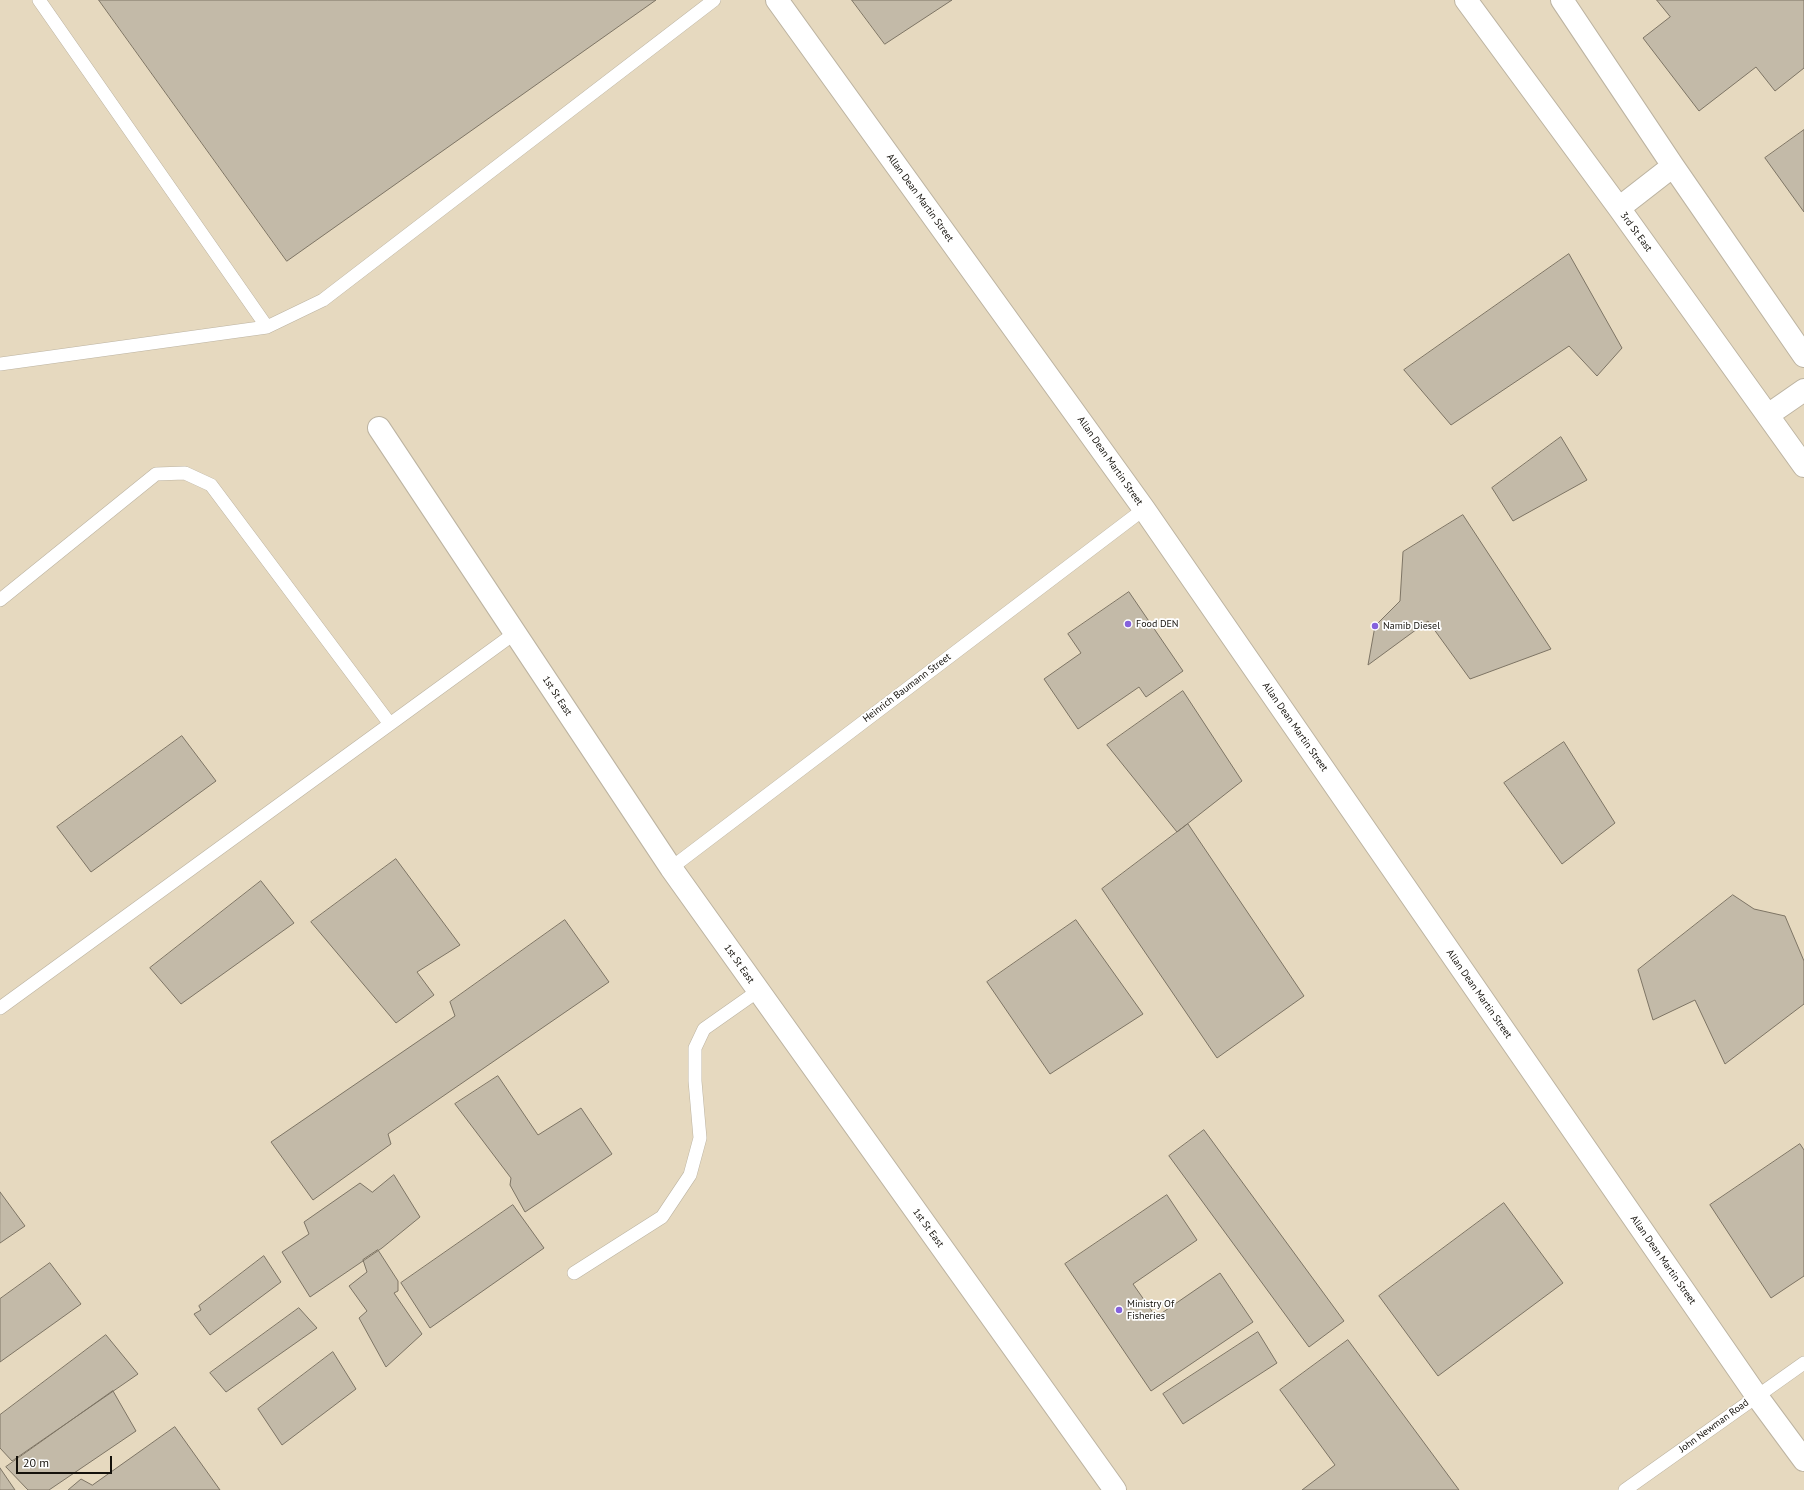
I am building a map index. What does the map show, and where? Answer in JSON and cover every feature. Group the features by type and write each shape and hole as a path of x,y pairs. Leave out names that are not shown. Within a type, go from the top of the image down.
{"street":[{"name":"Allan Dean Martin Street","path":"777,0 1144,508 1756,1395 1804,1460"},
{"name":"3rd St East","path":"1466,0 1619,208 1804,466"},
{"path":"1562,0 1672,166 1804,356"},
{"path":"1619,208 1672,166"},
{"path":"1768,415 1804,390"},
{"name":"1st St East","path":"379,428 670,868 1115,1490"}],"lane":[{"path":"39,0 267,327"},
{"path":"0,364 267,327 323,300 714,0"},
{"path":"0,600 156,474 186,474 212,485 390,724"},
{"name":"Heinrich Baumann Street","path":"670,868 1144,508"},
{"path":"0,1008 515,633"},
{"path":"574,1273 662,1217 690,1175 700,1138 695,1081 695,1048 704,1029 758,991"},
{"name":"John Newman Road","path":"1625,1490 1756,1395 1804,1363"}],"shaded area":[{"path":"0,0 1804,0 1804,1490 0,1490"}],"building":[{"path":"99,0 656,0 287,261"},
{"path":"852,0 952,0 885,44"},
{"path":"1657,0 1804,0 1804,68 1775,91 1756,67 1699,111 1643,38 1670,17"},
{"path":"1804,130 1804,212 1765,158"},
{"path":"1569,254 1622,348 1597,376 1569,346 1451,425 1404,370"},
{"path":"1561,437 1587,480 1513,521 1492,488"},
{"path":"1463,515 1551,649 1470,679 1428,621 1368,665 1375,626 1400,601 1403,552"},
{"path":"1129,592 1183,671 1146,697 1139,687 1078,729 1044,679 1081,653 1068,634"},
{"path":"1183,691 1242,781 1177,832 1107,745"},
{"path":"182,736 216,781 91,872 57,827"},
{"path":"1564,742 1615,823 1562,864 1504,783"},
{"path":"1188,824 1304,996 1217,1058 1102,889"},
{"path":"396,859 460,945 417,972 434,995 396,1023 311,922"},
{"path":"261,881 294,923 181,1004 150,968"},
{"path":"1733,895 1754,909 1785,916 1804,961 1804,1004 1725,1064 1695,1000 1653,1020 1638,970"},
{"path":"565,920 609,982 388,1134 391,1144 313,1200 271,1142 455,1016 450,1002"},
{"path":"1076,920 1143,1014 1050,1074 987,982"},
{"path":"498,1076 538,1135 581,1108 612,1154 525,1212 510,1185 511,1178 455,1104"},
{"path":"1204,1130 1344,1321 1309,1347 1169,1156"},
{"path":"1800,1144 1804,1150 1804,1276 1771,1298 1710,1205"},
{"path":"394,1175 420,1217 382,1248 310,1297 282,1252 309,1234 304,1222 360,1183 372,1192"},
{"path":"0,1192 25,1226 0,1243"},
{"path":"1167,1195 1197,1240 1133,1284 1156,1317 1220,1273 1253,1322 1151,1391 1065,1264"},
{"path":"1504,1203 1563,1283 1438,1376 1379,1296"},
{"path":"513,1205 544,1248 430,1328 401,1283"},
{"path":"378,1250 398,1281 398,1291 394,1293 422,1334 386,1367 359,1318 367,1311 349,1286 367,1272 363,1260"},
{"path":"264,1256 281,1282 210,1335 194,1314 201,1310 199,1306"},
{"path":"50,1263 81,1304 0,1362 0,1299"},
{"path":"299,1308 317,1328 226,1392 210,1373"},
{"path":"1258,1332 1277,1363 1183,1424 1163,1394"},
{"path":"106,1335 138,1374 12,1461 0,1448 0,1415"},
{"path":"1348,1340 1459,1490 1302,1490 1335,1465 1280,1390"},
{"path":"333,1352 356,1389 282,1445 258,1409"},
{"path":"113,1391 136,1431 49,1490 28,1490 6,1467"},
{"path":"175,1427 220,1490 68,1490 81,1479 92,1485"},
{"path":"0,1468 15,1490 0,1490"}],"place":[{"name":"Food DEN","path":"1128,624"},
{"name":"Namib Diesel","path":"1375,626"},
{"name":"Ministry Of Fisheries","path":"1119,1310"}]}
